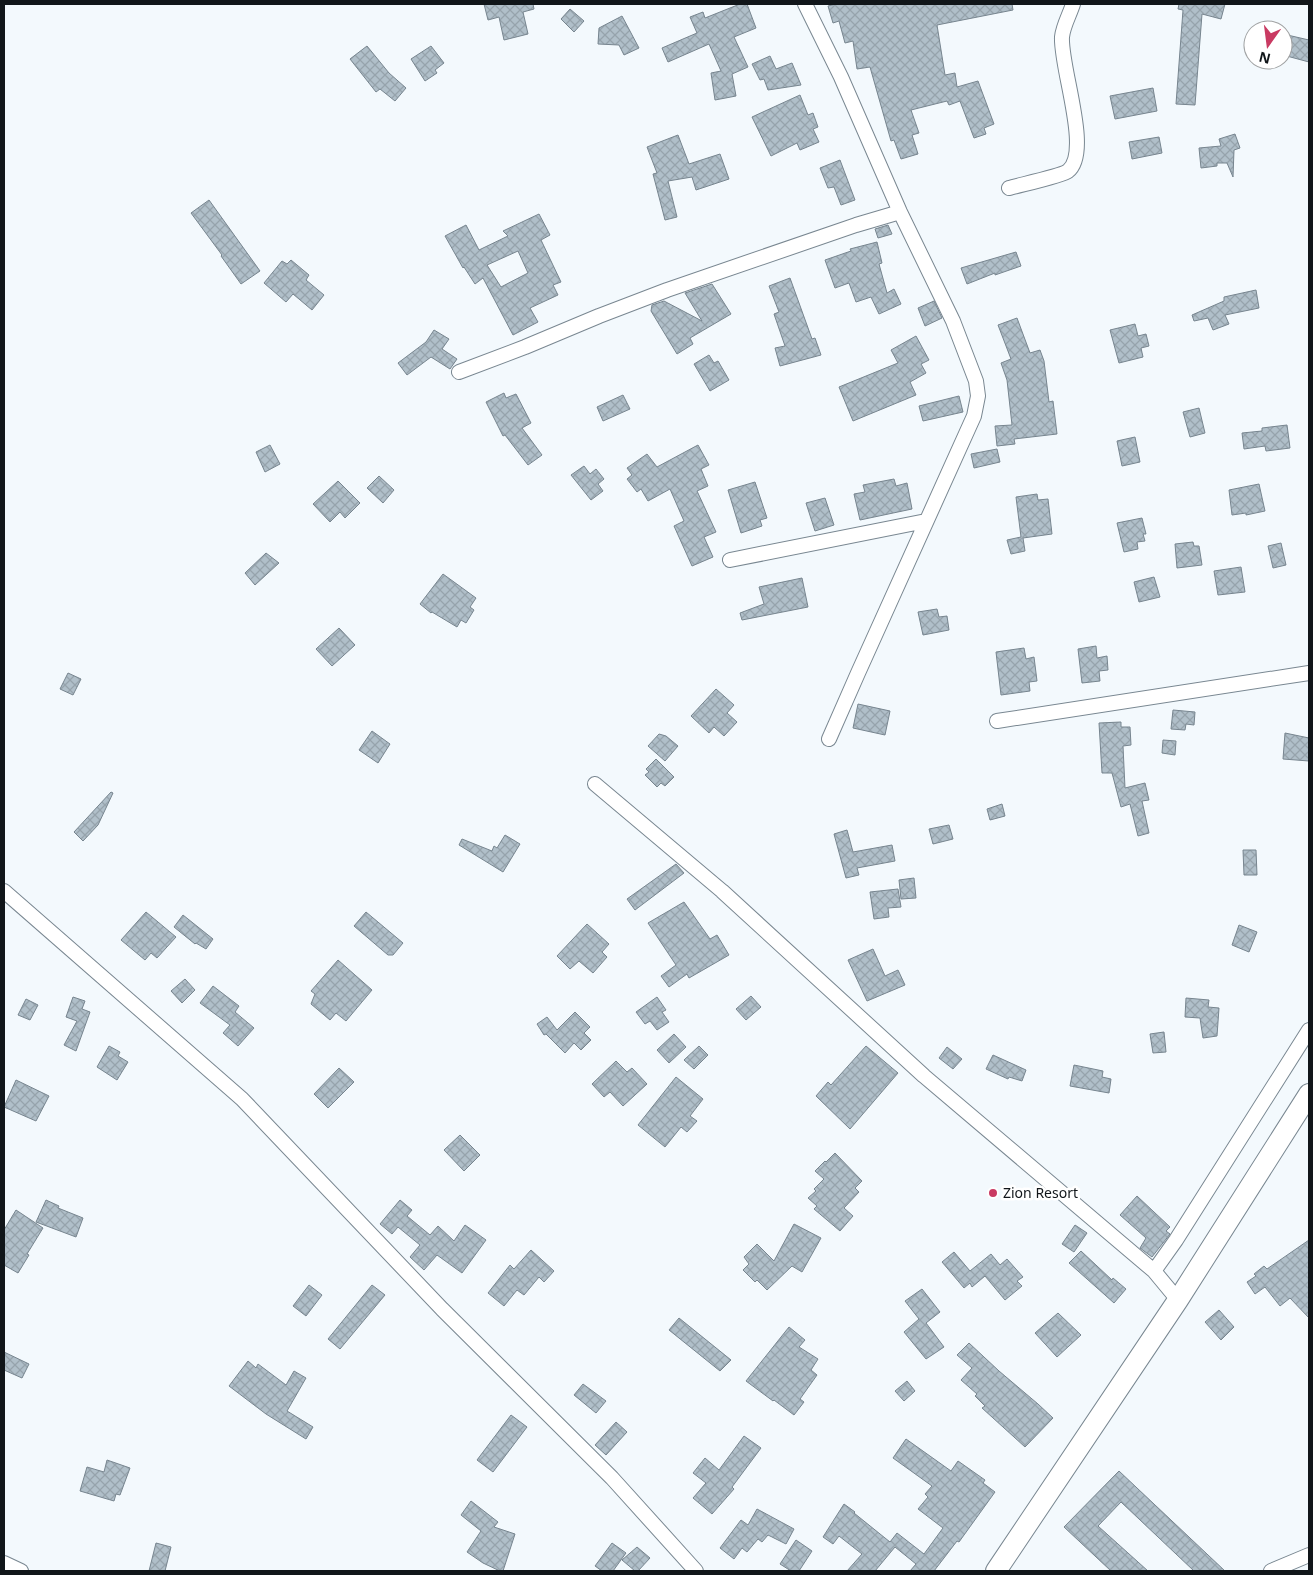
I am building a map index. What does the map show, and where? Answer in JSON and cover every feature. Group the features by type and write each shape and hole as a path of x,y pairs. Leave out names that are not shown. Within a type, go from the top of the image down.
{"street":[{"path":"805,4 841,77 900,212 953,321 976,381 978,396 974,416 829,739"},
{"path":"1009,188 1066,173 1075,164 1077,130 1063,58 1062,35 1073,4"},
{"path":"459,372 658,293 856,225 900,212"},
{"path":"730,560 926,521"},
{"path":"997,721 1309,673"},
{"path":"595,784 722,891 924,1076 1154,1271 1178,1300"},
{"path":"4,891 242,1099 442,1309 612,1478 696,1571"},
{"path":"1154,1271 1176,1240 1309,1030"},
{"path":"996,1571 1178,1300 1309,1094"},
{"path":"1271,1571 1309,1555"},
{"path":"4,1563 21,1571"}],"building":[{"path":"484,4 533,4 534,9 523,12 528,34 504,40 499,17 488,20"},
{"path":"740,4 747,4 756,28 734,37 748,67 732,74 736,96 715,100 711,73 721,71 709,44 668,62 662,48 697,33 690,17 703,12 705,18"},
{"path":"836,4 1012,4 1013,10 937,25 945,75 955,73 957,87 978,81 994,124 984,128 986,134 974,138 960,101 949,105 947,101 911,110 919,133 912,135 918,154 901,159 894,140 891,141 870,67 857,69 853,41 845,43 839,21 833,23 828,6"},
{"path":"1179,4 1225,4 1221,19 1202,14 1195,105 1176,104 1183,10 1178,9"},
{"path":"570,9 584,21 574,32 561,19"},
{"path":"622,16 639,48 624,55 619,45 598,44 599,28"},
{"path":"1293,36 1309,40 1309,62 1293,58"},
{"path":"367,46 389,73 406,88 395,101 380,89 376,92 350,59"},
{"path":"431,46 444,63 435,70 437,73 425,81 411,59"},
{"path":"770,56 776,69 792,63 801,85 768,90 764,79 760,80 752,64"},
{"path":"1153,88 1157,111 1115,119 1110,96"},
{"path":"800,95 808,115 813,113 818,127 813,129 819,142 800,150 797,143 771,156 752,117"},
{"path":"1235,134 1240,148 1234,150 1233,177 1227,163 1217,163 1217,166 1201,168 1199,148 1221,146 1219,139"},
{"path":"678,135 689,164 720,154 729,179 696,190 692,177 668,181 677,217 665,220 653,174 657,173 647,147"},
{"path":"1159,137 1162,153 1132,159 1129,142"},
{"path":"840,160 855,200 841,205 834,187 828,188 820,168"},
{"path":"209,200 260,271 241,284 191,213"},
{"path":"539,214 550,235 541,240 561,282 553,285 558,295 530,308 538,322 513,335 483,278 475,284 463,268 445,236 466,225 479,250 508,236 503,231","holes":["518,251 528,273 501,287 487,265"]},
{"path":"888,225 892,234 878,238 875,229"},
{"path":"877,242 882,263 879,264 887,293 894,289 901,304 879,314 871,297 856,302 849,283 835,288 825,260 851,251 850,249"},
{"path":"1016,252 1021,266 995,275 995,273 967,284 961,268"},
{"path":"291,260 309,275 306,280 324,295 312,310 293,294 286,302 264,283 282,261 287,264"},
{"path":"790,278 812,339 815,338 821,355 780,366 775,348 785,346 774,314 779,312 769,286"},
{"path":"712,284 731,314 690,338 693,344 677,354 651,311 652,305 664,301 702,321 685,293"},
{"path":"1256,290 1259,308 1225,315 1229,324 1213,330 1208,318 1194,321 1192,315 1224,301 1224,297"},
{"path":"934,301 942,318 925,326 918,308"},
{"path":"1017,318 1030,353 1040,350 1044,361 1049,402 1053,401 1057,434 1014,439 1015,444 997,446 995,426 1012,425 1007,380 1001,363 1011,359 998,325"},
{"path":"1135,324 1138,336 1146,334 1149,346 1141,348 1143,357 1119,363 1110,330"},
{"path":"434,330 449,339 442,349 457,359 450,369 431,357 407,375 398,363 426,342"},
{"path":"916,336 929,360 921,364 926,373 910,382 916,395 853,421 839,387 898,363 891,350"},
{"path":"709,355 714,363 718,361 729,380 710,391 694,364"},
{"path":"504,393 506,398 516,394 531,423 522,428 542,455 528,465 505,435 503,436 486,402"},
{"path":"623,395 630,409 603,421 597,407"},
{"path":"959,396 963,412 923,421 919,406"},
{"path":"1199,408 1205,433 1190,437 1183,412"},
{"path":"1287,425 1290,448 1266,451 1265,446 1244,449 1242,433 1262,431 1262,428"},
{"path":"1135,437 1140,462 1122,466 1117,441"},
{"path":"270,445 280,464 265,472 256,452"},
{"path":"698,445 709,465 701,469 708,486 697,491 716,532 704,537 713,557 692,566 674,526 684,521 670,489 648,501 641,489 637,492 627,479 632,475 627,468 647,454 657,467"},
{"path":"997,449 1000,462 974,468 971,454"},
{"path":"584,466 590,474 596,469 604,479 598,484 603,491 591,500 571,475"},
{"path":"379,476 394,490 383,503 367,488"},
{"path":"894,479 896,486 907,483 912,509 860,520 854,494 865,492 863,485"},
{"path":"338,481 360,503 345,518 340,512 330,522 313,504"},
{"path":"755,482 767,518 760,520 762,526 741,533 728,490"},
{"path":"1259,484 1265,511 1246,515 1246,513 1232,515 1229,490"},
{"path":"1037,494 1038,500 1048,499 1052,534 1023,538 1025,551 1011,554 1007,540 1021,537 1016,497"},
{"path":"825,498 834,525 815,531 806,503"},
{"path":"1142,518 1146,534 1143,534 1145,541 1137,542 1138,549 1124,552 1117,523"},
{"path":"1193,542 1194,546 1199,546 1202,565 1177,568 1175,544"},
{"path":"1281,543 1286,565 1273,568 1268,546"},
{"path":"266,553 279,563 255,585 245,573"},
{"path":"1241,567 1245,592 1218,595 1214,571"},
{"path":"443,574 476,598 470,607 474,610 466,623 461,620 457,627 431,613 420,604"},
{"path":"1154,577 1160,597 1139,602 1134,582"},
{"path":"802,578 808,607 742,620 740,613 764,604 759,587"},
{"path":"937,609 939,617 947,616 949,630 923,635 918,612"},
{"path":"339,628 355,645 332,666 316,649"},
{"path":"1096,646 1097,658 1107,656 1108,670 1099,671 1100,681 1082,683 1078,649"},
{"path":"1024,648 1026,659 1034,657 1037,681 1029,682 1030,691 1001,695 996,652"},
{"path":"68,673 81,679 73,695 60,689"},
{"path":"716,689 734,705 727,713 737,722 724,736 714,727 709,733 691,716"},
{"path":"858,704 890,711 885,735 853,728"},
{"path":"1173,710 1195,712 1194,725 1186,724 1185,730 1171,729"},
{"path":"1121,722 1121,727 1130,727 1131,745 1123,746 1125,788 1145,783 1149,800 1142,801 1149,833 1138,836 1130,804 1121,807 1112,773 1102,773 1099,723"},
{"path":"372,731 390,744 378,763 359,750"},
{"path":"1285,733 1309,738 1309,761 1283,759"},
{"path":"659,734 666,736 678,746 665,761 648,746"},
{"path":"1163,740 1176,741 1175,755 1162,753"},
{"path":"656,759 674,777 665,786 661,783 657,787 645,775 649,772 646,769"},
{"path":"111,792 113,793 98,825 83,841 74,832"},
{"path":"1002,804 1005,816 990,820 987,809"},
{"path":"949,825 953,839 933,844 929,829"},
{"path":"847,830 853,852 892,845 895,861 857,868 859,875 846,878 834,834"},
{"path":"505,835 520,844 503,872 459,845 462,839 492,851 494,846 497,848"},
{"path":"1243,850 1256,850 1257,875 1244,875"},
{"path":"676,864 684,873 635,910 627,899"},
{"path":"914,878 916,898 901,899 899,880"},
{"path":"898,889 901,907 888,908 889,917 874,919 870,892"},
{"path":"684,902 710,939 717,935 729,955 689,978 687,974 669,987 661,976 676,965 648,923"},
{"path":"146,912 176,937 157,958 151,953 145,960 121,940"},
{"path":"366,912 403,943 393,955 388,955 354,926"},
{"path":"183,915 213,939 206,949 195,944 174,927"},
{"path":"587,924 609,944 602,952 607,957 593,973 579,961 570,969 557,956"},
{"path":"1239,925 1257,932 1249,952 1232,945"},
{"path":"873,949 885,976 898,970 905,985 867,1001 848,960"},
{"path":"338,960 372,990 346,1021 336,1013 330,1020 311,1004 315,994 311,991"},
{"path":"185,979 195,990 182,1003 171,991"},
{"path":"213,986 239,1006 235,1012 254,1028 238,1046 223,1033 230,1025 200,1003"},
{"path":"751,996 761,1007 746,1020 736,1009"},
{"path":"73,997 85,1001 82,1009 90,1012 76,1051 64,1045 77,1021 66,1017"},
{"path":"657,997 666,1010 662,1012 669,1022 657,1030 650,1021 645,1024 636,1012"},
{"path":"1186,998 1209,1000 1208,1007 1219,1008 1217,1036 1203,1038 1200,1018 1185,1017"},
{"path":"26,999 38,1005 30,1020 18,1015"},
{"path":"575,1012 590,1027 584,1033 591,1040 581,1050 574,1043 565,1053 546,1034 544,1035 537,1024 547,1017 557,1030"},
{"path":"1164,1032 1166,1052 1153,1053 1150,1034"},
{"path":"674,1034 686,1047 669,1063 657,1050"},
{"path":"109,1046 120,1052 118,1056 128,1062 117,1080 97,1067"},
{"path":"699,1046 708,1055 694,1069 684,1060"},
{"path":"866,1046 898,1073 850,1129 816,1096 828,1082 831,1085"},
{"path":"947,1047 962,1059 953,1069 939,1058"},
{"path":"993,1055 1026,1070 1022,1081 1009,1077 1008,1079 986,1069"},
{"path":"616,1061 627,1072 632,1068 647,1084 623,1106 610,1092 604,1097 592,1084"},
{"path":"1074,1065 1103,1071 1102,1077 1111,1079 1109,1093 1070,1086"},
{"path":"339,1068 354,1082 328,1108 314,1094"},
{"path":"676,1077 703,1099 690,1116 697,1121 687,1132 681,1127 665,1147 638,1125"},
{"path":"16,1080 49,1096 36,1121 4,1107"},
{"path":"460,1135 480,1155 464,1171 444,1150"},
{"path":"835,1153 862,1181 855,1188 859,1192 844,1208 853,1216 840,1231 814,1209 817,1206 808,1198 816,1191 814,1189 824,1179 815,1171"},
{"path":"1137,1196 1170,1227 1166,1231 1170,1234 1152,1257 1140,1248 1146,1238 1120,1215"},
{"path":"46,1200 59,1206 58,1208 83,1218 76,1237 36,1222"},
{"path":"400,1200 412,1210 407,1216 430,1235 438,1226 454,1241 465,1225 486,1240 462,1273 437,1255 424,1270 410,1257 420,1245 398,1227 392,1234 380,1224"},
{"path":"16,1210 43,1228 18,1273 4,1265 4,1230"},
{"path":"794,1224 821,1238 802,1272 792,1266 767,1290 757,1280 755,1282 743,1270 749,1264 744,1257 757,1244 774,1261"},
{"path":"1075,1225 1087,1233 1074,1252 1062,1244"},
{"path":"1309,1240 1309,1318 1290,1298 1280,1306 1265,1287 1255,1294 1247,1282 1256,1276 1254,1274 1264,1266 1267,1269"},
{"path":"531,1250 554,1271 544,1282 539,1277 524,1295 517,1290 504,1306 488,1293 510,1265 514,1269"},
{"path":"1081,1251 1112,1280 1113,1278 1126,1289 1114,1303 1069,1263"},
{"path":"954,1252 970,1271 991,1254 1000,1265 1007,1259 1023,1277 1017,1281 1022,1286 1005,1300 985,1276 972,1287 970,1283 964,1288 942,1262"},
{"path":"309,1285 322,1295 306,1316 293,1306"},
{"path":"372,1285 385,1295 340,1349 328,1339"},
{"path":"922,1289 940,1312 926,1323 944,1347 926,1359 904,1332 919,1319 905,1301"},
{"path":"1219,1310 1234,1327 1221,1340 1205,1322"},
{"path":"1058,1313 1081,1335 1057,1357 1035,1333"},
{"path":"679,1318 731,1360 720,1371 669,1330"},
{"path":"789,1327 805,1340 799,1347 818,1359 811,1370 817,1375 800,1399 804,1402 794,1415 746,1381"},
{"path":"969,1343 1053,1418 1025,1447 982,1408 985,1406 975,1396 977,1394 961,1380 972,1368 957,1355"},
{"path":"4,1352 29,1364 22,1378 4,1370"},
{"path":"248,1361 256,1368 258,1364 286,1385 294,1371 306,1378 287,1411 313,1427 306,1439 266,1414 229,1386"},
{"path":"907,1381 915,1391 904,1401 895,1391"},
{"path":"583,1384 606,1401 596,1413 574,1395"},
{"path":"511,1415 527,1427 493,1472 477,1460"},
{"path":"616,1422 627,1432 606,1455 595,1445"},
{"path":"744,1436 761,1448 732,1487 734,1489 712,1514 693,1498 706,1483 693,1473 705,1458 719,1470"},
{"path":"906,1439 951,1471 958,1461 985,1480 983,1483 995,1492 959,1542 957,1541 934,1571 910,1571 916,1564 895,1547 875,1571 847,1571 862,1554 839,1536 833,1544 823,1537 844,1504 890,1542 897,1533 924,1554 943,1528 918,1509 928,1497 925,1494 932,1486 893,1458"},
{"path":"107,1460 130,1468 120,1495 116,1494 114,1501 80,1491 87,1467 104,1472"},
{"path":"1119,1471 1225,1571 1194,1571 1121,1502 1098,1526 1148,1571 1111,1571 1064,1527"},
{"path":"471,1501 498,1522 494,1527 515,1534 503,1571 483,1563 467,1552 481,1531 461,1515"},
{"path":"757,1509 794,1529 786,1544 768,1535 762,1542 758,1539 747,1552 742,1548 734,1559 720,1548 741,1520 748,1525"},
{"path":"796,1540 812,1551 799,1571 791,1571 780,1564"},
{"path":"156,1543 171,1547 165,1571 149,1571"},
{"path":"612,1543 626,1553 613,1571 602,1571 595,1566"},
{"path":"637,1547 650,1558 638,1571 635,1571 622,1560"}],"place":[{"name":"Zion Resort","path":"993,1193"}]}
